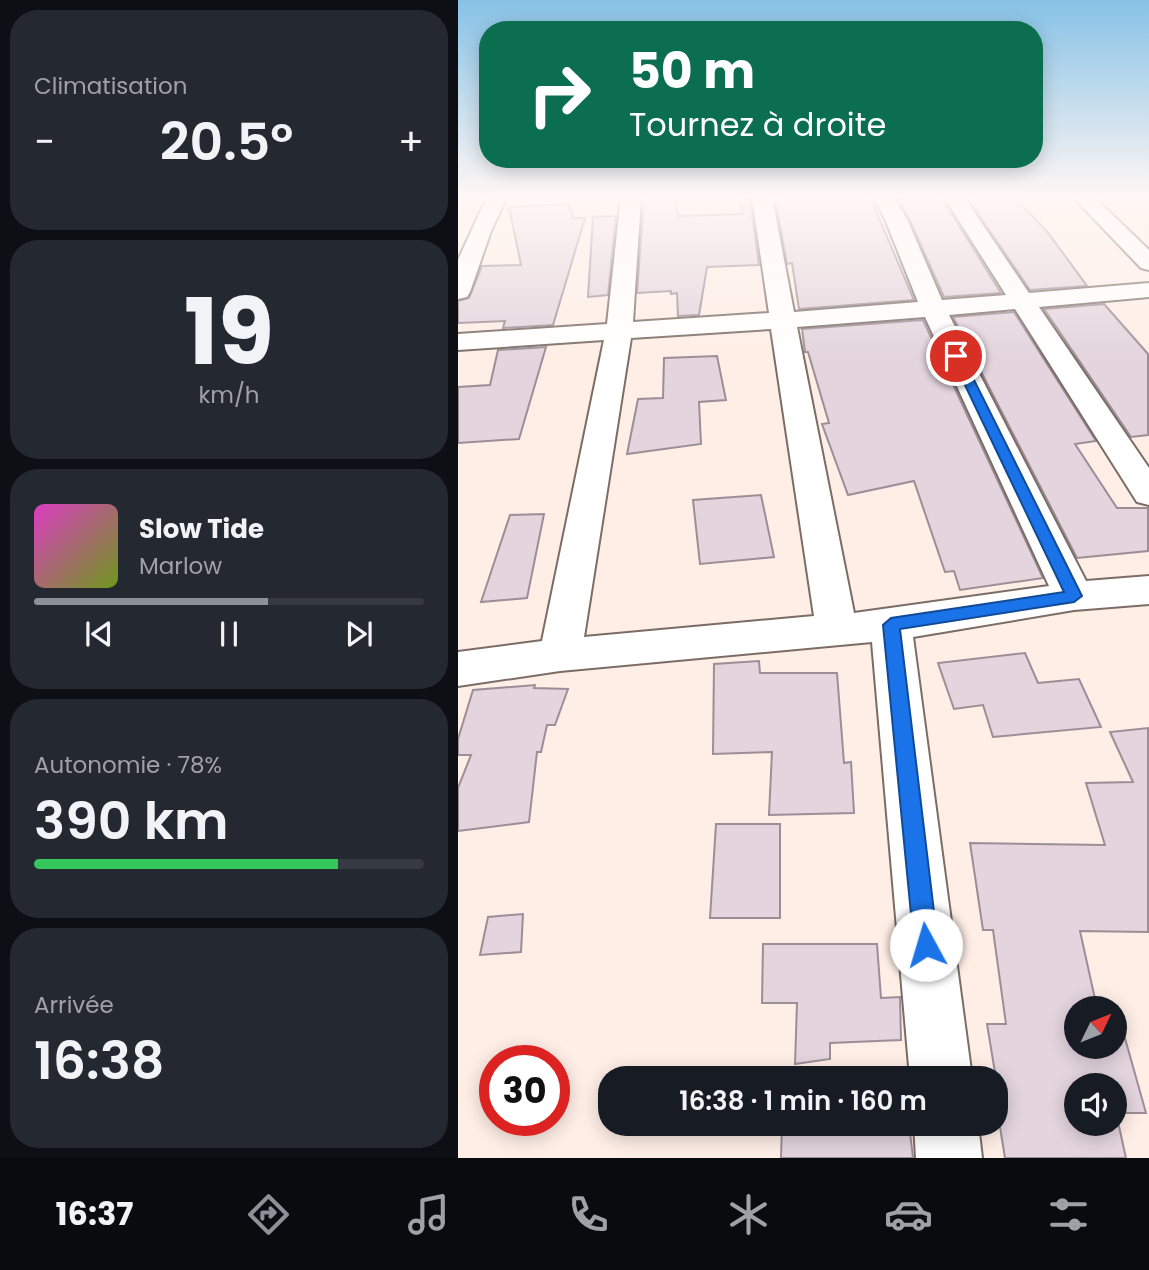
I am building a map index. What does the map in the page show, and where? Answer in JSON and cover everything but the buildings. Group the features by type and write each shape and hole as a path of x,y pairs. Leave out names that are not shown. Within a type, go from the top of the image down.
{"street":[{"path":"458,292 473,251"},
{"path":"560,655 619,331 626,251"},
{"path":"772,251 836,628"},
{"path":"909,251 933,308 1074,596"},
{"path":"989,251 1149,494"},
{"path":"458,342 1149,290"},
{"path":"458,669 560,655 891,625 1074,596 1149,590"},
{"path":"891,625 940,1066"},
{"path":"947,1136 949,1158"}],"route":[{"path":"926,945 891,625 1074,596 956,356"}]}
